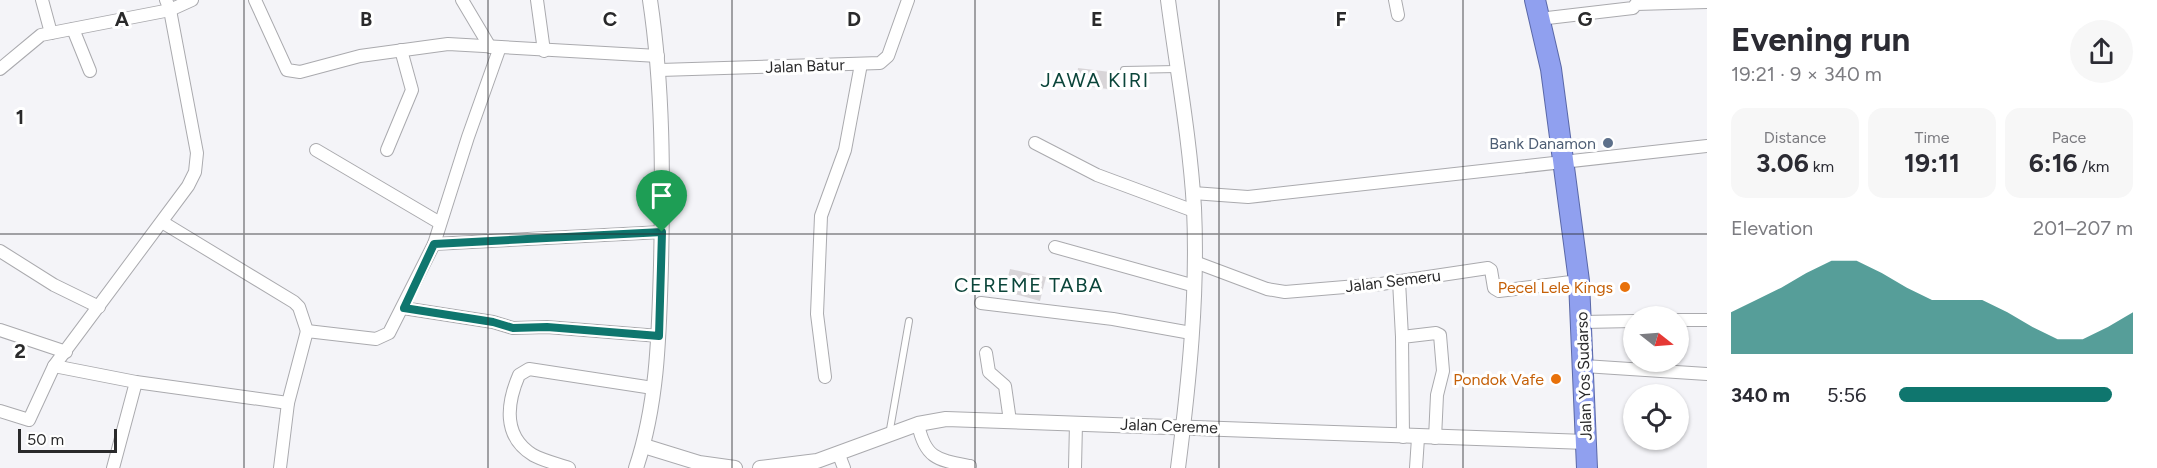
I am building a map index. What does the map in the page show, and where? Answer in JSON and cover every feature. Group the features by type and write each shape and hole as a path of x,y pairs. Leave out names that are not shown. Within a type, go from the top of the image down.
{"highway":[{"name":"Jalan Yos Sudarso","path":"1537,9 1551,69 1579,281 1583,322 1587,468"}],"street":[{"path":"42,0 51,33"},
{"path":"0,69 28,43 41,35 192,0"},
{"name":"Jalan Batur","path":"255,0 287,70 292,72 401,50 453,44 659,63 880,63 888,56 908,0"},
{"path":"308,331 376,339 388,333 404,308 434,244 495,47 462,0"},
{"path":"537,0 544,51"},
{"path":"636,468 644,446 659,336 662,232 659,63 650,0"},
{"path":"1168,0 1194,211 1195,286 1184,427 1178,468"},
{"path":"1395,0 1398,15"},
{"path":"1537,9 1633,8 1636,4 1707,2"},
{"path":"0,411 29,420 54,366 189,186 197,164 168,5"},
{"path":"73,28 90,71"},
{"path":"387,150 411,90 401,50"},
{"path":"825,377 817,314 821,216 845,150 861,64"},
{"path":"1035,143 1097,175 1194,211"},
{"path":"1193,193 1248,197 1707,146"},
{"path":"316,150 440,223"},
{"path":"162,222 294,302 299,308 308,331 288,403 283,468"},
{"path":"434,244 662,232"},
{"path":"1055,247 1195,286"},
{"path":"0,250 54,285 99,308"},
{"name":"Jalan Semeru","path":"1195,262 1276,291 1399,281 1488,268 1491,270 1494,288 1499,291 1579,281"},
{"path":"1399,281 1403,437"},
{"path":"981,303 1113,319 1191,333"},
{"path":"404,308 493,322 513,328 554,328 659,336"},
{"path":"1689,320 1707,320"},
{"path":"1583,322 1623,321"},
{"path":"0,330 66,352"},
{"path":"1402,337 1440,335 1443,371 1437,395 1435,438"},
{"path":"986,353 989,372 1005,386 1010,421"},
{"path":"54,366 136,382 288,403"},
{"path":"1584,366 1707,374"},
{"path":"569,468 532,454 514,435 508,410 519,375 529,369 653,388"},
{"path":"113,468 136,382"},
{"name":"Jalan Cereme","path":"759,468 841,462 888,436 918,424 946,419 1418,438 1586,442"},
{"path":"1075,468 1076,423"},
{"path":"918,424 922,443 932,455 941,460 970,466"},
{"path":"1416,468 1418,438"},
{"path":"644,446 699,463 735,468"}],"lane":[{"path":"1124,70 1177,69"},
{"path":"888,436 909,321"}],"building":[{"path":"1078,68 1110,72 1108,89 1076,85"},
{"path":"1010,269 1046,277 1040,301 1015,294 1016,291 1005,288"}],"place":[{"name":"Bank Danamon","path":"1608,143"},
{"name":"Pecel Lele Kings","path":"1625,287"},
{"name":"Pondok Vafe","path":"1556,379"}],"district":[{"name":"JAWA KIRI","path":"1095,80"},
{"name":"CEREME TABA","path":"1029,285"}],"route":[{"path":"662,232 659,336 547,327 513,328 493,322 404,308 434,244 662,232"}]}
